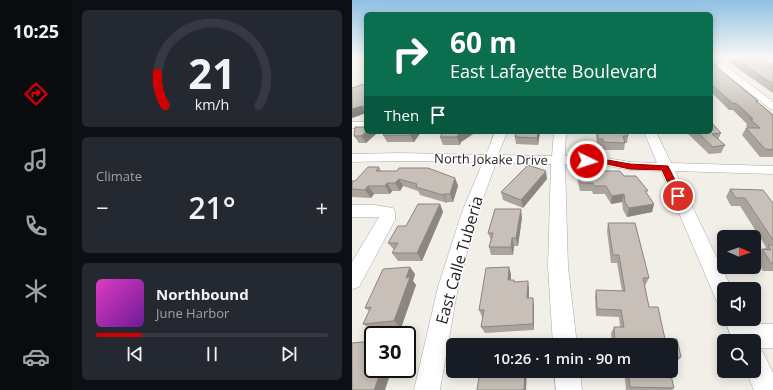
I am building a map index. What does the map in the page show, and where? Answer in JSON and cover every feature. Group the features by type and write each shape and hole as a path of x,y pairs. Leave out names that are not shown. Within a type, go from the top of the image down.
{"street":[{"path":"734,76 773,106"},
{"path":"352,125 364,126"},
{"name":"East Calle Tuberia","path":"427,390 448,287 470,212 500,134"},
{"path":"560,134 558,160 558,267 564,338"},
{"path":"651,134 718,282"},
{"name":"North Jokake Drive","path":"352,158 492,158 602,161 630,166 773,170"},
{"path":"352,212 387,212 387,220 352,280"},
{"path":"741,332 773,336"},
{"path":"761,377 767,390"},
{"path":"568,378 569,390"}],"building":[{"path":"713,76 728,76 773,115 773,150 765,149 746,128 760,128 737,104 732,103 713,86"},
{"path":"761,76 773,76 773,84"},
{"path":"364,84 364,107 362,106 352,109 352,88"},
{"path":"713,124 721,133 713,134"},
{"path":"355,127 364,127 364,134 361,136 354,136"},
{"path":"384,134 411,134 410,135 383,135"},
{"path":"442,134 459,134 457,137 440,137"},
{"path":"516,134 538,134 537,138 515,137"},
{"path":"597,134 628,134 628,136 623,136 625,143 603,142 603,139 598,139"},
{"path":"699,134 712,134 725,145 713,147"},
{"path":"528,165 546,171 521,200 501,192"},
{"path":"368,167 379,167 376,171 397,171 399,168 428,168 455,178 450,194 443,195 416,187 417,184 399,179 395,183 387,183 385,186 368,186 365,190 352,189 352,181 355,181"},
{"path":"578,171 620,171 624,176 636,176 648,191 645,191 654,204 629,208 625,202 624,194 612,196 606,186 594,186 593,183 581,183"},
{"path":"730,189 763,190 773,203 773,240 745,198 736,198"},
{"path":"418,204 440,204 417,253 392,253 398,243 388,243 398,226 406,226"},
{"path":"495,209 521,209 516,238 512,238 511,247 489,247 493,233 488,233"},
{"path":"608,223 635,223 649,278 643,278 649,307 658,307 665,338 615,338 614,327 624,327 621,310 597,309 596,290 625,291 619,255 613,255"},
{"path":"768,245 773,245 773,263 771,263 762,249 771,250"},
{"path":"410,267 406,278 410,277 394,321 363,324 371,307 365,308 383,269"},
{"path":"509,267 508,280 514,280 514,282 528,281 527,298 533,298 533,324 481,327 484,310 479,310 486,268"},
{"path":"364,342 364,378 379,378 374,390 352,390 352,343"},
{"path":"678,344 681,357 678,357"},
{"path":"479,378 525,378 524,390 477,390"},
{"path":"629,378 672,378 674,388 630,387"}],"route":[{"path":"587,161 602,161 630,166 665,167 678,196"}]}
